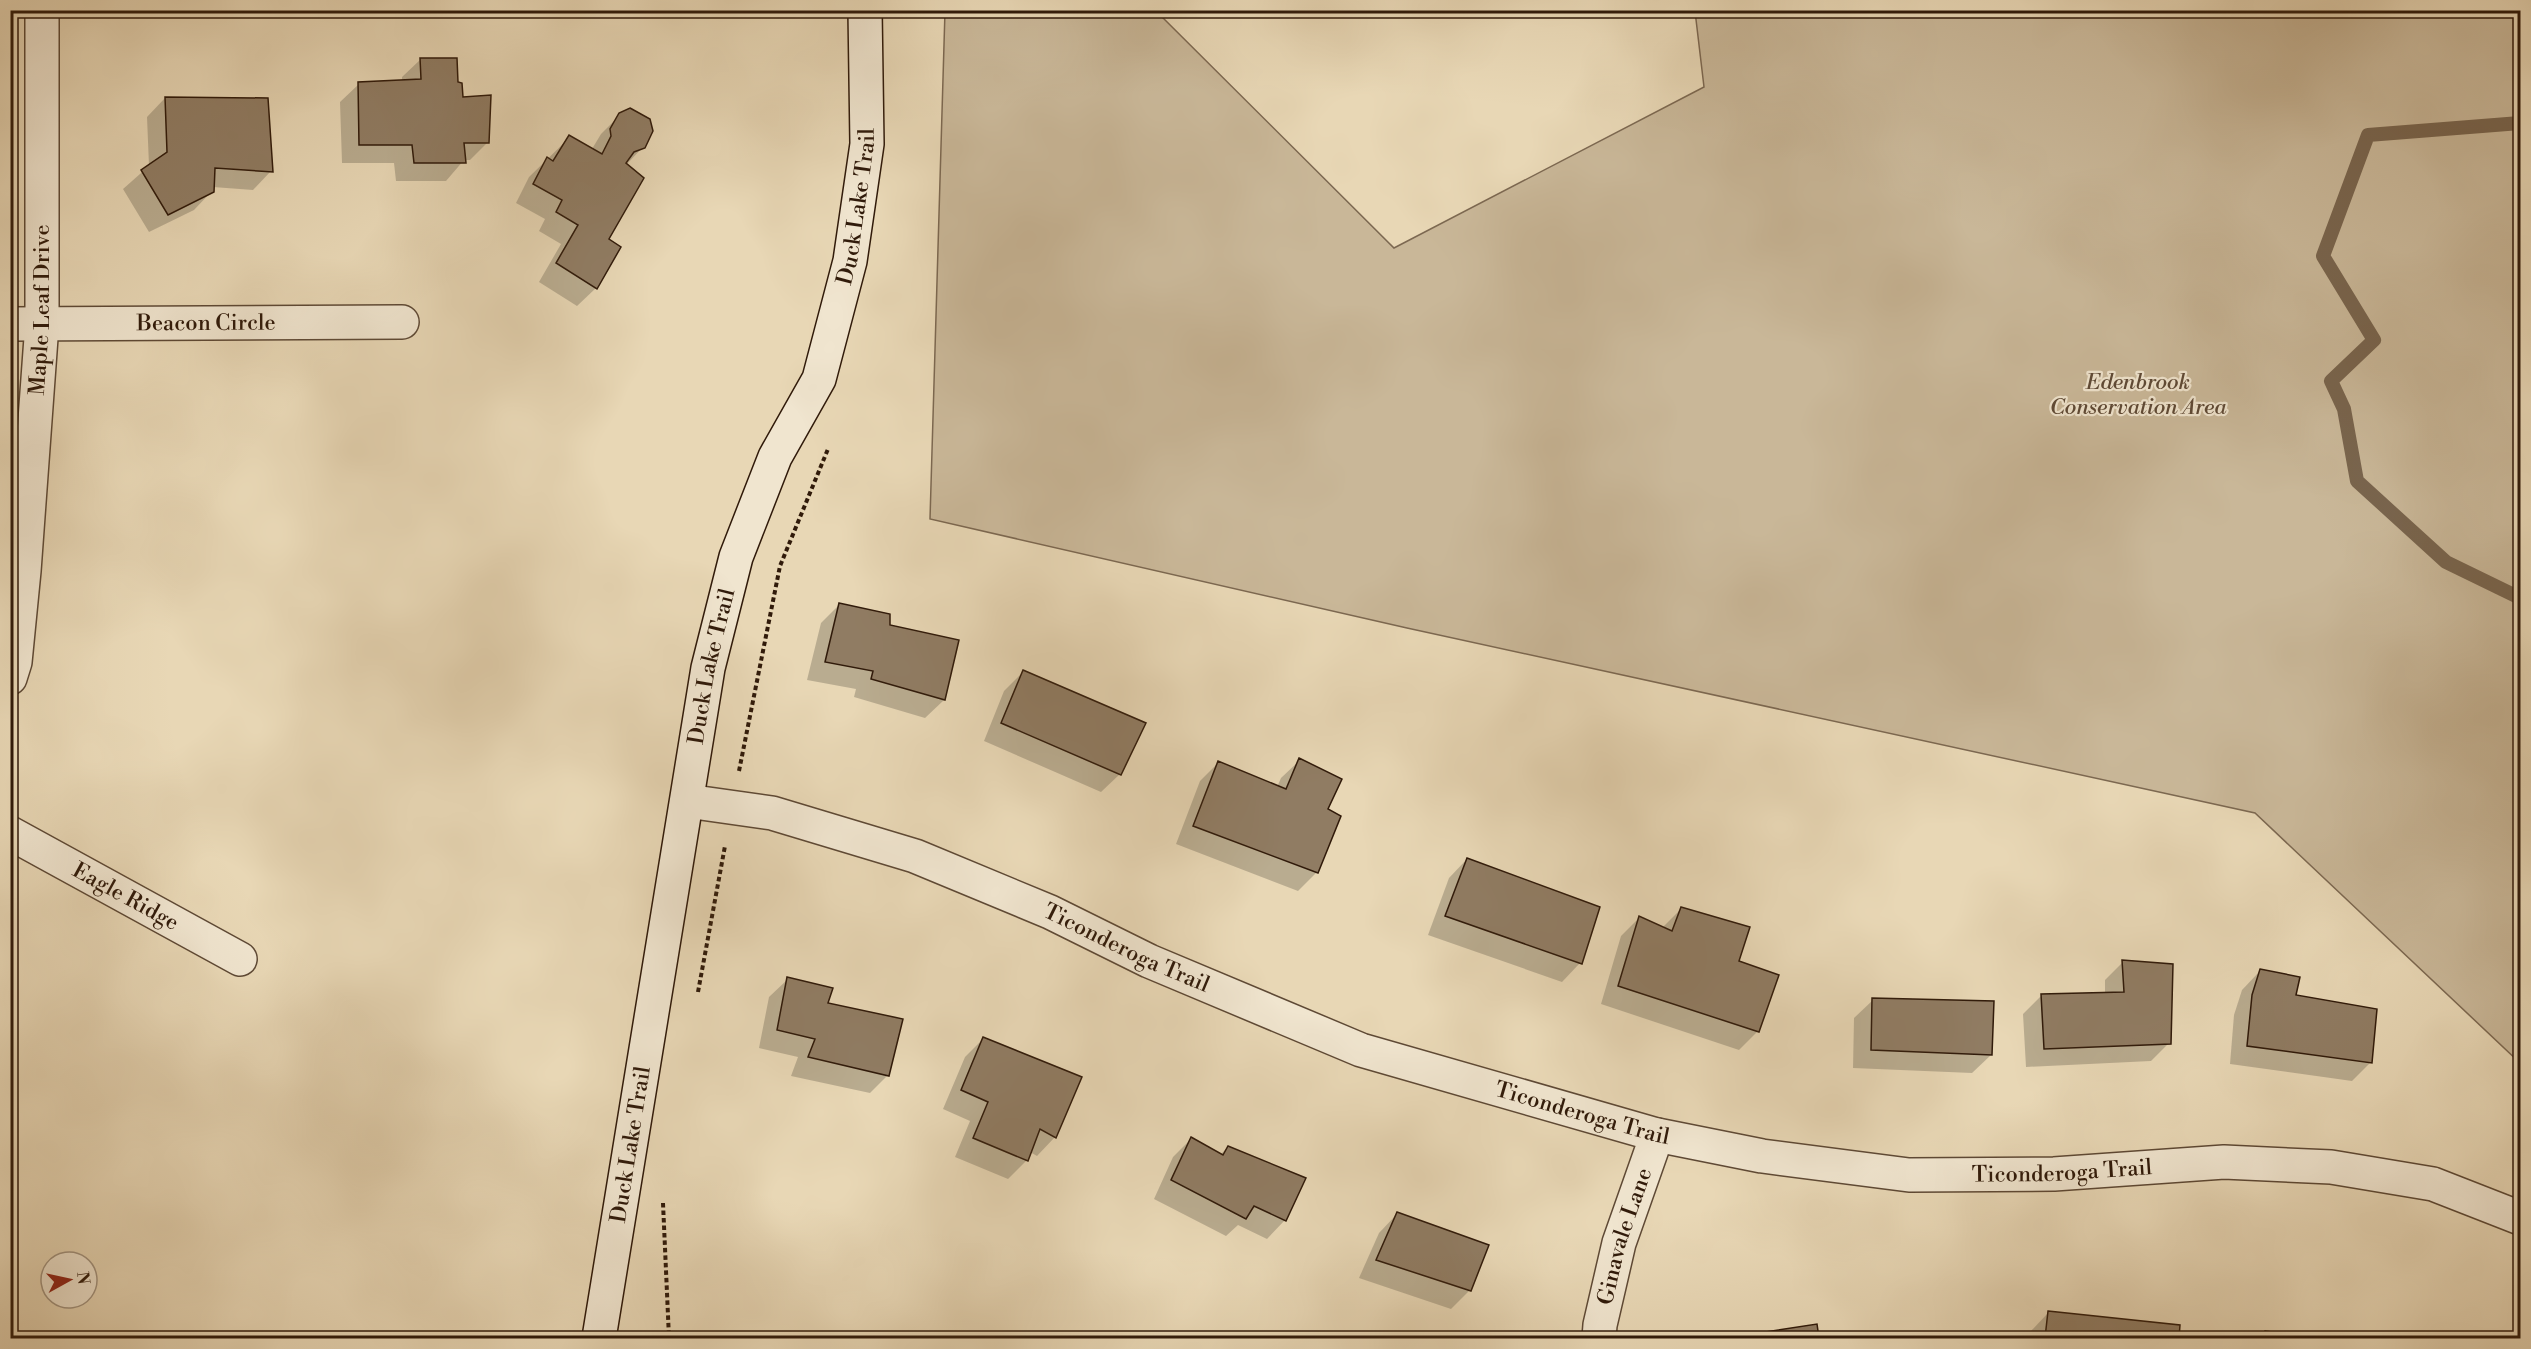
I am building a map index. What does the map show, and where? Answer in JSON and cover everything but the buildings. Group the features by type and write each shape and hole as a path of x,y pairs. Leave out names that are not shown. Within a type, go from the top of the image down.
{"street":[{"name":"Maple Leaf Drive","path":"10,678 15,662 24,570 26,324 42,10"},
{"name":"Duck Lake Trail","path":"599,1338 708,668 736,557 775,457 819,379 850,261 867,144 865,10"},
{"name":"Beacon Circle","path":"26,324 402,322"},
{"name":"Ticonderoga Trail","path":"687,801 772,813 915,856 1050,912 1149,961 1361,1050 1657,1135 1762,1156 1909,1174 2054,1174 2224,1162 2331,1167 2433,1184 2520,1218"},
{"name":"Eagle Ridge","path":"10,832 240,959"},
{"name":"Ginavale Lane","path":"1599,1338 1619,1243 1657,1135"}],"path":[{"path":"696,1004 780,566 830,443"},
{"path":"663,1201 669,1338"}],"green space":[{"name":"Edenbrook Conservation Area","path":"945,11 1156,11 1394,248 1704,87 1695,11 2520,11 2520,1063 2255,813 1407,628 930,519"}],"waterway":[{"path":"2520,123 2368,135 2323,256 2374,340 2331,381 2344,409 2357,481 2446,562 2520,598"}]}
